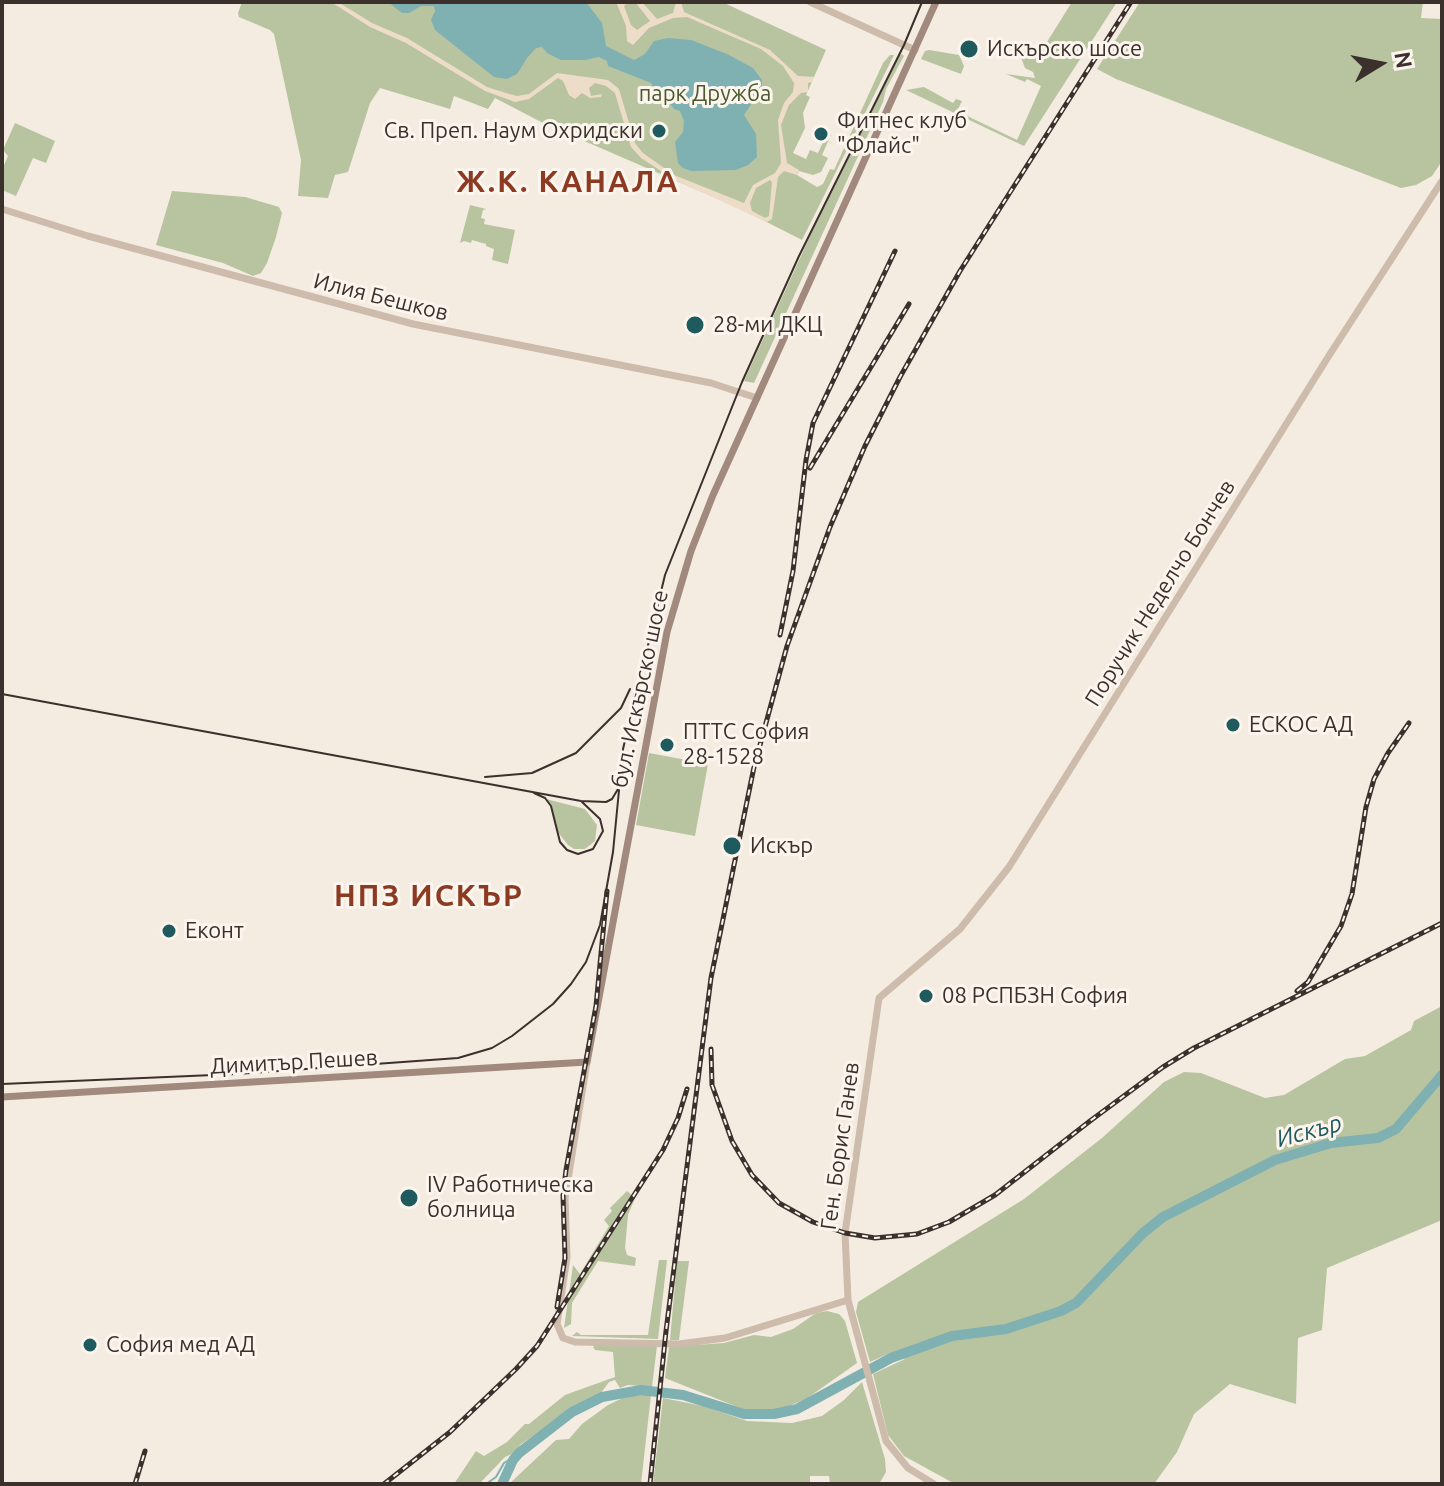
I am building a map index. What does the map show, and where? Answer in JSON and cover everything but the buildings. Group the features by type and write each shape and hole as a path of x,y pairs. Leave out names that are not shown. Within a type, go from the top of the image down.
{"main road":[{"name":"бул. Искърско шосе","path":"587,1062 667,632 691,551 936,2"},
{"name":"Димитър Пешев","path":"2,1097 587,1062"}],"street":[{"path":"810,2 915,50"},
{"name":"Поручик Неделчо Бончев","path":"879,998 960,929 1009,867 1442,181"},
{"name":"Илия Бешков","path":"2,209 88,236 403,322 481,340 702,381 757,398"},
{"name":"Ген. Борис Ганев","path":"879,998 845,1233 848,1300 876,1414 886,1441 899,1460 934,1484"},
{"name":"бул. Искърско шосе","path":"587,1062 566,1187 567,1257 557,1324 563,1338 575,1342 694,1342 725,1338 848,1300"}],"green space":[{"name":"парк Дружба","path":"242,2 722,2 826,50 806,95 810,97 803,113 805,128 793,153 806,159 810,150 818,153 827,134 831,135 822,155 828,158 821,172 813,175 799,171 797,175 817,187 823,184 830,169 834,170 883,63 894,55 802,240 741,209 543,123 495,98 488,109 454,96 450,109 380,88 370,103 348,172 335,175 328,198 298,196 301,160 274,34 239,17"},
{"path":"1072,2 1117,2 1024,146 906,90 924,87 953,103 956,99 962,101 957,111 1017,140 1041,86 1006,74 1035,78 1033,72 1025,68 1020,55 1022,50 1033,54 1042,50"},
{"path":"1140,2 1423,2 1421,18 1442,19 1442,161 1432,176 1416,185 1401,188 1097,69"},
{"path":"929,50 959,55 964,66 961,74 921,59"},
{"path":"902,54 904,56 886,89 883,102 754,383 744,381 811,234"},
{"path":"15,123 55,141 46,163 33,158 16,196 2,190 2,170 8,156 3,150"},
{"path":"172,191 245,197 279,207 282,213 276,237 261,273 253,276 223,263 156,245"},
{"path":"470,205 486,209 481,218 485,219 484,224 515,230 508,264 492,260 494,249 486,244 472,240 471,243 460,243"},
{"path":"649,753 708,764 695,836 636,825"},
{"path":"546,799 585,809 597,825 595,841 585,849 574,849 568,845 557,831 552,807"},
{"path":"1442,1006 1442,1220 1327,1268 1322,1330 1298,1338 1296,1404 1230,1384 1194,1414 1177,1452 1154,1484 955,1484 904,1456 888,1435 873,1374 905,1359 890,1353 870,1362 856,1312 858,1302 1024,1199 1102,1138 1164,1082 1184,1072 1201,1073 1265,1098 1284,1095 1345,1059 1365,1056 1411,1030 1414,1021"},
{"path":"627,1191 635,1198 628,1215 625,1248 627,1255 636,1258 635,1266 598,1261 572,1303 571,1324 564,1328 573,1265 580,1274 609,1226 604,1220 612,1211 610,1208"},
{"path":"659,1260 667,1260 658,1339 572,1336 577,1332 581,1335 648,1335"},
{"path":"677,1261 689,1261 679,1340 670,1340"},
{"path":"827,1311 839,1314 845,1321 857,1363 806,1399 779,1410 745,1410 665,1378 669,1347 724,1343 754,1335 771,1337 793,1329 816,1313"},
{"path":"657,1346 652,1387 628,1385 620,1388 615,1380 609,1382 601,1393 574,1407 520,1445 479,1484 454,1484 476,1451 484,1456 507,1442 525,1424 565,1395 615,1377 613,1352 595,1350 593,1347"},
{"path":"862,1382 885,1459 886,1472 879,1484 830,1484 829,1476 810,1476 810,1484 653,1484 663,1398 703,1406 747,1421 792,1423 822,1416"},
{"path":"631,1394 651,1395 641,1484 509,1484 556,1440 569,1439 582,1424 608,1405"}],"shaded area":[{"path":"331,2 338,2 372,23 407,38 487,87 506,93 517,96 529,94 557,73 608,80 619,89 635,143 643,153 674,175 744,203 753,185 775,173 781,163 778,120 784,103 793,92 794,83 783,66 761,49 687,17 673,18 649,28 633,45 627,41 626,26 616,2 628,2 624,6 631,25 637,30 650,21 635,2 642,2 657,19 673,13 676,2 681,2 684,12 770,50 798,76 814,77 808,83 808,92 801,93 789,105 781,125 787,163 799,170 797,175 784,171 778,177 772,219 767,222 675,180 641,158 631,147 615,93 606,86 595,83 589,88 591,96 602,94 601,97 590,98 582,93 575,99 558,78 529,99 515,102 485,91 406,43 370,27","holes":["770,180 769,216 765,218 752,211 750,203 756,188"]}],"water":[{"path":"388,2 586,2 602,23 606,46 634,60 645,54 654,41 668,38 691,40 727,54 753,68 762,80 762,88 744,115 756,134 757,157 736,170 691,171 683,168 678,163 675,142 683,132 684,121 680,111 668,101 667,95 658,95 651,83 608,66 607,61 599,57 561,60 542,47 536,48 517,74 507,79 494,77 435,30 431,20 434,6 421,6 409,13 402,13"}],"waterway":[{"name":"Искър","path":"502,1484 519,1453 572,1412 602,1397 641,1390 683,1395 744,1414 774,1414 797,1409 891,1358 952,1336 1006,1329 1061,1311 1076,1303 1143,1233 1163,1217 1275,1160 1331,1143 1378,1138 1396,1129 1442,1075"},
{"path":"486,1484 496,1477 504,1463 517,1455"}],"tram line":[{"path":"2,1084 237,1074 458,1058 492,1048 512,1036 553,1004 571,984 586,962 600,925 613,852 623,749 665,575 742,382 799,256 904,45 922,2"},
{"path":"485,777 532,773 576,753 621,708 630,689"},
{"path":"2,694 581,801 606,802 618,789"},
{"path":"534,793 545,798 551,806 560,842 567,850 578,854 593,849 603,831 600,819 582,802"}],"railway":[{"path":"650,1484 666,1331 711,978 754,767 787,646 830,527 865,446 900,377 960,271 1131,2"},
{"path":"780,635 793,571 813,423 895,251"},
{"path":"810,468 909,304"},
{"path":"1297,991 1308,982 1341,926 1352,894 1366,807 1374,779 1409,723"},
{"path":"557,1307 565,1258 563,1195 566,1170 596,1006 607,891"},
{"path":"711,1049 712,1085 732,1141 752,1175 779,1203 813,1222 845,1233 875,1238 917,1234 949,1222 995,1195 1163,1067 1194,1048 1442,923"},
{"path":"384,1484 450,1432 537,1346 663,1150 687,1089"},
{"path":"135,1484 145,1451"}],"place":[{"name":"Искърско шосе","path":"969,49"},
{"name":"Св. Преп. Наум Охридски","path":"659,131"},
{"name":"Фитнес клуб \"Флайс\"","path":"821,134"},
{"name":"28-ми ДКЦ","path":"695,325"},
{"name":"ЕСКОС АД","path":"1233,725"},
{"name":"ПТТС София 28-1528","path":"667,745"},
{"name":"Искър","path":"732,846"},
{"name":"Еконт","path":"169,931"},
{"name":"08 РСПБЗН София","path":"926,996"},
{"name":"IV Работническа болница","path":"409,1198"},
{"name":"София мед АД","path":"90,1345"}],"district":[{"name":"Ж.К. КАНАЛА","path":"568,182"},
{"name":"НПЗ ИСКЪР","path":"429,896"}]}
